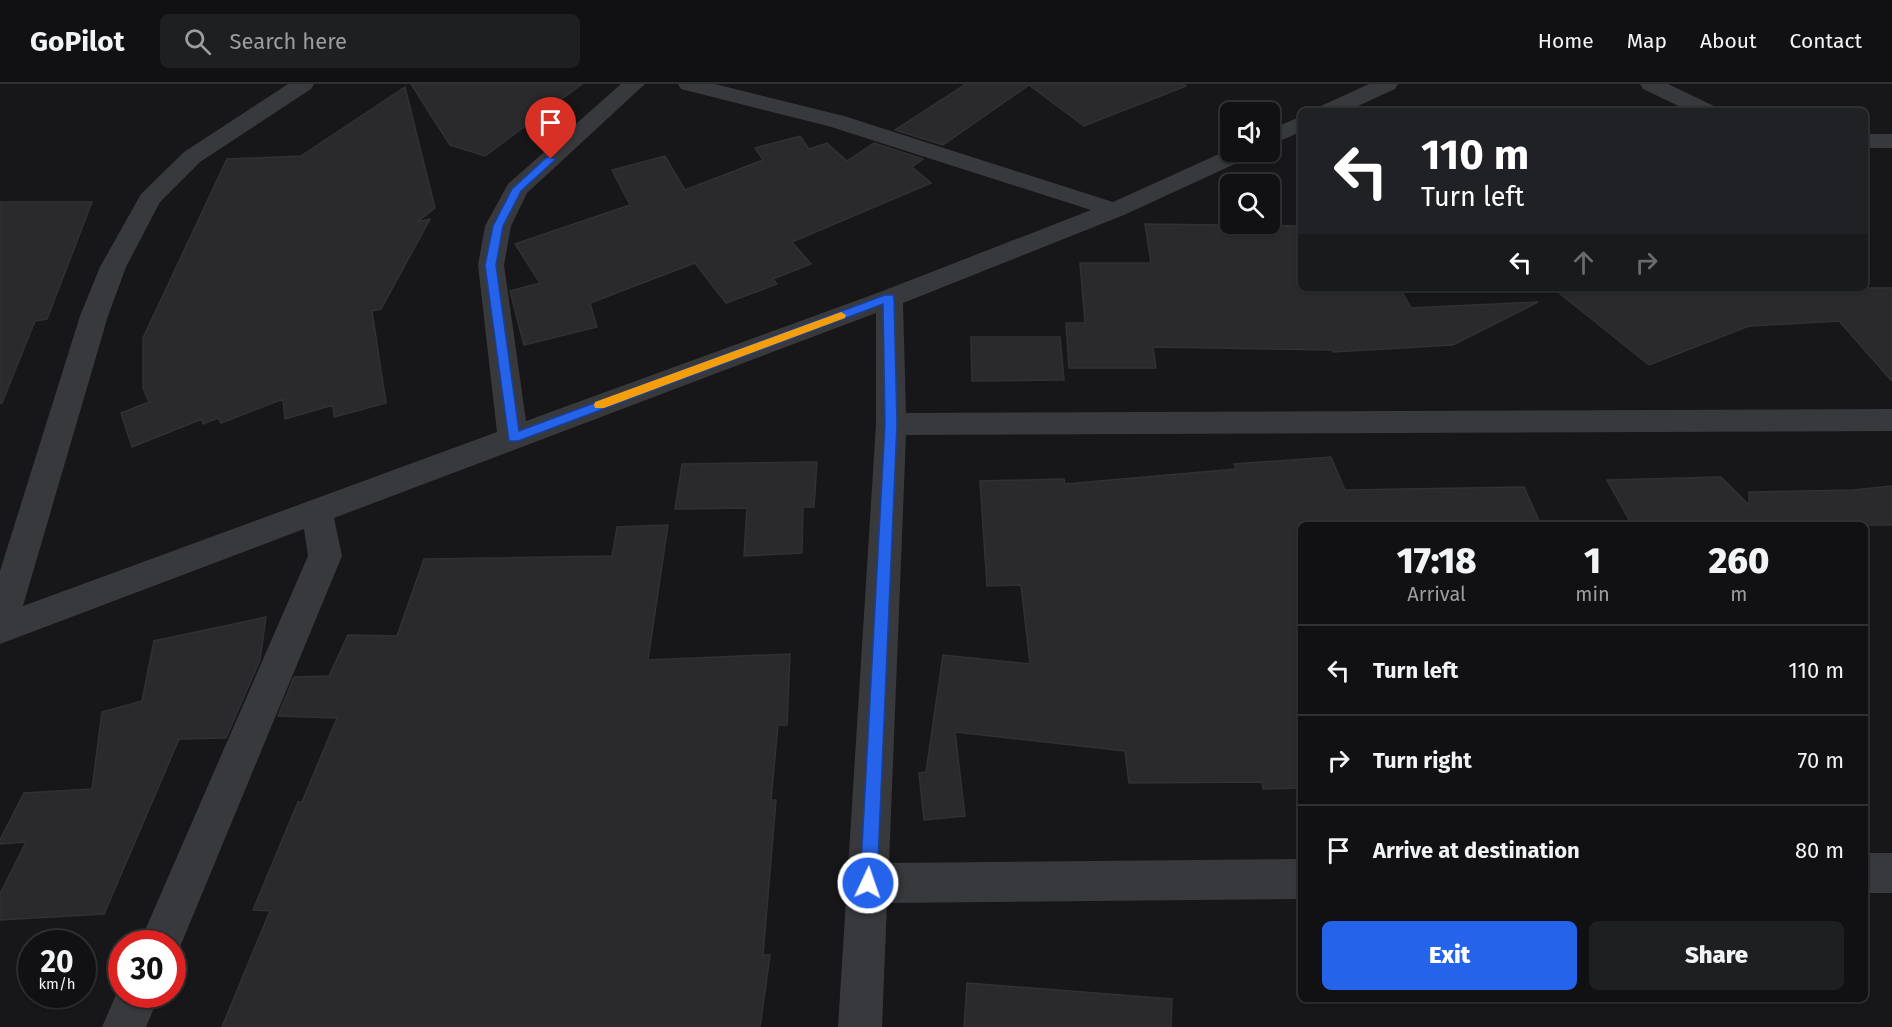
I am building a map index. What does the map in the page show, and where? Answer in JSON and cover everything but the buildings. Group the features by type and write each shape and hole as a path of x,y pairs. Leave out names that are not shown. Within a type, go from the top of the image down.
{"street":[{"path":"0,627 94,316 113,267 150,199 192,157 303,84"},
{"path":"513,437 491,265 498,226 517,189 634,84"},
{"path":"689,84 836,121 1115,210"},
{"path":"1335,108 1387,84"},
{"path":"1651,84 1700,108"},
{"path":"1280,134 1298,125"},
{"path":"1868,141 1892,141"},
{"path":"0,627 889,298 1115,210 1220,162"},
{"path":"860,1027 891,424 889,298"},
{"path":"891,424 1892,420"},
{"path":"166,930 325,556 317,510"},
{"path":"1868,873 1892,873"},
{"path":"868,883 1298,879"},
{"path":"124,1027 132,1008"}],"slow traffic":[{"path":"600,405 841,315"}],"route":[{"path":"551,159 517,189 498,226 491,265 513,437 889,298 891,424 868,883"}]}
